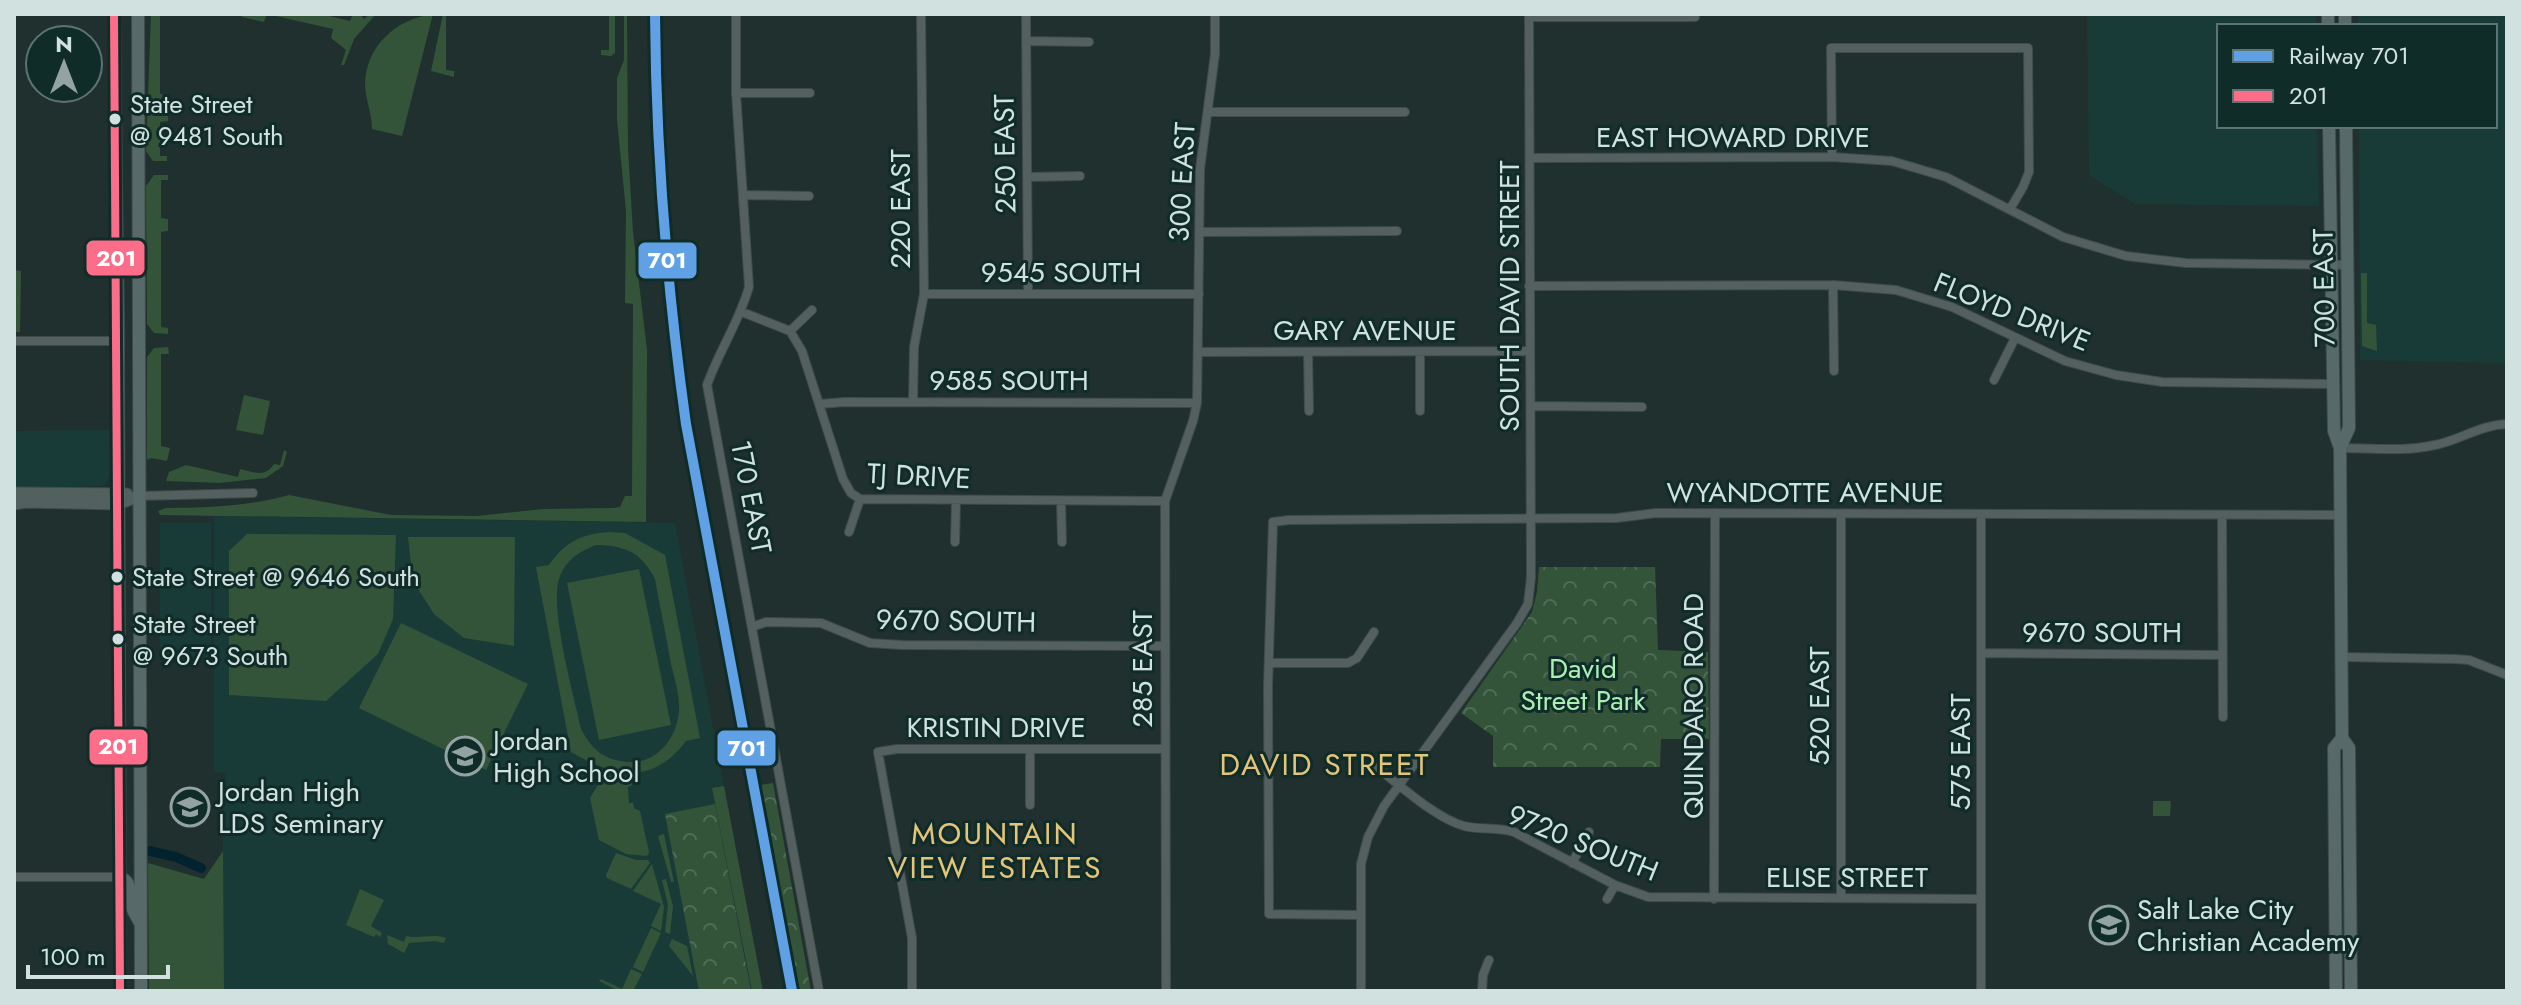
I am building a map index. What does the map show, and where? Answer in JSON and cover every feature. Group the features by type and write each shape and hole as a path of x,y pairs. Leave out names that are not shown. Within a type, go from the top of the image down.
{"main road":[{"path":"114,14 120,991"},
{"path":"138,14 141,991"},
{"name":"700 EAST","path":"2329,128 2332,384 2334,431 2340,448 2342,738 2349,748 2351,991"},
{"name":"700 EAST","path":"2340,448 2349,428 2346,128"},
{"name":"700 EAST","path":"2336,991 2334,748 2342,738"},
{"path":"120,877 130,886 130,903 141,924"}],"street":[{"name":"170 EAST","path":"736,14 736,93 749,287 742,312 716,359 707,385 819,991"},
{"name":"220 EAST","path":"913,402 914,347 924,294 921,14"},
{"name":"250 EAST","path":"1026,14 1028,294"},
{"name":"300 EAST","path":"1200,352 1200,169 1215,54 1215,14"},
{"path":"1529,16 1695,17"},
{"name":"SOUTH DAVID STREET","path":"1361,915 1364,851 1375,822 1528,604 1531,577 1529,16"},
{"path":"1026,41 1089,42"},
{"path":"1832,157 1831,48 2028,48 2029,172 2010,209"},
{"path":"736,93 810,93"},
{"path":"1208,112 1405,112"},
{"name":"EAST HOWARD DRIVE","path":"1530,158 1832,157 1892,161 1959,183 2063,237 2126,256 2186,263 2296,261 2347,265"},
{"path":"1028,177 1080,176"},
{"path":"743,195 809,196"},
{"path":"1199,232 1397,231"},
{"path":"1833,285 1834,371"},
{"name":"FLOYD DRIVE","path":"1529,286 1833,285 1896,290 1927,298 1981,319 2065,361 2089,368 2162,382 2332,384"},
{"name":"9545 SOUTH","path":"924,294 1199,294"},
{"path":"742,312 790,331 812,310"},
{"name":"TJ DRIVE","path":"790,331 802,351 843,479 851,493 860,499 1165,501"},
{"path":"1994,380 2015,338"},
{"path":"14,341 118,341"},
{"name":"GARY AVENUE","path":"1200,352 1530,351"},
{"name":"285 EAST","path":"1166,991 1165,501 1193,421 1200,352"},
{"path":"1308,352 1309,411"},
{"path":"1420,352 1420,411"},
{"name":"9585 SOUTH","path":"820,404 1197,403"},
{"path":"1531,406 1642,407"},
{"path":"2340,448 2391,452 2440,444 2479,428 2507,424"},
{"path":"14,493 118,498"},
{"path":"14,504 253,493"},
{"path":"849,532 860,499"},
{"path":"955,542 956,501"},
{"path":"1061,501 1062,542"},
{"name":"WYANDOTTE AVENUE","path":"1271,663 1273,522 1715,513 2339,515"},
{"name":"QUINDARO ROAD","path":"1714,899 1715,513"},
{"name":"520 EAST","path":"1841,514 1841,898"},
{"name":"575 EAST","path":"1981,514 1981,991"},
{"path":"2222,515 2223,717"},
{"name":"9670 SOUTH","path":"752,627 766,622 821,623 870,643 902,645 1164,646"},
{"path":"1361,991 1361,915 1269,914 1268,686 1271,663 1348,663 1357,658 1374,632"},
{"name":"9670 SOUTH","path":"1982,653 2222,655"},
{"path":"2341,657 2469,660 2507,675"},
{"name":"KRISTIN DRIVE","path":"912,991 912,938 878,752 897,749 1165,749"},
{"path":"1030,750 1030,805"},
{"name":"9720 SOUTH","path":"1375,766 1450,821 1466,827 1504,829 1615,885 1648,897 1714,899"},
{"path":"1572,863 1589,832"},
{"path":"14,877 120,877"},
{"path":"1607,899 1615,885"},
{"name":"ELISE STREET","path":"1714,899 1980,899"},
{"path":"1482,991 1483,975 1489,960"}],"shaded area":[{"path":"2087,14 2316,14 2316,24 2217,24 2217,128 2317,128 2319,206 2135,204 2089,175"},
{"path":"2358,14 2507,14 2507,363 2360,360 2359,128 2497,128 2497,24 2358,24"},
{"path":"110,430 110,474 106,484 14,489 14,431"},
{"name":"Jordan High School","path":"214,516 675,523 762,991 149,991 148,863 204,879 223,851 226,773 214,772"},
{"path":"160,523 211,523 211,657 160,657"}],"green space":[{"path":"151,14 160,14 160,94 168,95 168,121 160,122 160,156 167,156 167,161 153,161 146,151"},
{"path":"242,14 267,14 264,22 242,17"},
{"path":"267,14 321,14 350,21 353,14 360,14 364,19 376,14 354,39 344,65 341,65 346,50 331,38 333,29"},
{"path":"433,14 402,136 372,129 365,86 370,59 395,28"},
{"path":"443,14 446,14 446,70 454,71 454,77 431,71"},
{"path":"609,14 615,14 615,53 611,56 601,55 601,50 609,50"},
{"path":"624,14 627,14 628,148 633,232 647,350 646,522 160,515 158,511 166,508 228,506 289,495 391,515 476,516 543,509 613,508 620,507 625,496 632,496 633,304 625,303 626,211 617,120 617,78 624,60"},
{"path":"154,175 168,175 168,180 161,180 161,218 168,219 168,231 161,232 161,327 168,328 168,334 154,333 147,324 146,186"},
{"path":"14,270 21,271 20,332 14,332"},
{"path":"2361,273 2367,273 2367,323 2376,325 2377,351 2362,346"},
{"path":"168,347 169,354 161,354 161,446 170,448 167,461 147,460 147,357 154,348"},
{"path":"244,395 270,401 263,435 236,430"},
{"path":"284,450 287,452 283,466 266,478 220,483 166,481 169,472 186,465 238,477 240,469 263,473 274,464 280,465"},
{"path":"599,533 625,533 665,555 700,738 686,741 660,765 646,771 617,771 571,752 536,567 549,565 561,550 574,541","holes":["606,545 632,552 655,579 678,695 678,717 671,737 658,753 639,761 620,761 605,756 585,736 560,628 557,589 563,570 584,550"]},
{"path":"247,534 396,535 393,619 378,654 326,701 229,695 229,551"},
{"path":"408,537 515,537 514,646 464,638 434,614 413,581"},
{"name":"David Street Park","path":"1539,567 1655,567 1658,650 1708,652 1709,739 1661,739 1660,767 1493,767 1493,736 1461,713 1532,612"},
{"path":"639,569 671,725 599,740 567,583"},
{"path":"401,623 528,684 486,770 359,708"},
{"path":"604,775 631,779 629,803 640,811 649,852 647,856 626,854 599,840 590,798"},
{"path":"773,783 811,991 798,991 760,785"},
{"path":"724,786 763,991 752,991 712,788"},
{"path":"2153,801 2171,801 2170,816 2153,816"},
{"path":"715,804 751,991 699,991 665,814"},
{"path":"664,834 674,882 671,882 658,836"},
{"path":"223,851 224,991 149,991 148,863 204,879"},
{"path":"616,853 650,863 631,889 607,878"},
{"path":"652,864 664,907 661,931 651,926 661,904 633,891"},
{"path":"666,879 673,906 670,934 665,932 668,905 662,880"},
{"path":"360,889 384,900 371,926 382,933 380,937 346,925"},
{"path":"651,928 661,933 643,972 633,967"},
{"path":"387,935 404,942 406,936 446,938 444,943 409,943 404,953 388,944"},
{"path":"672,939 687,946 693,976 669,946"},
{"path":"631,969 642,974 633,991 619,991 599,981 601,979 622,989"}],"waterway":[{"path":"150,851 176,857 201,868"}],"rail line":[{"name":"701","path":"655,14 664,220 686,424 792,991"}],"transit line":[{"name":"201","path":"114,14 120,991"}],"place":[{"name":"State Street @ 9481 South","path":"115,119"},
{"name":"State Street @ 9646 South","path":"117,577"},
{"name":"State Street @ 9673 South","path":"118,639"},
{"name":"Jordan High School","path":"465,756"},
{"name":"Jordan High LDS Seminary","path":"190,807"},
{"name":"Salt Lake City Christian Academy","path":"2109,925"}],"district":[{"name":"DAVID STREET","path":"1325,764"},
{"name":"MOUNTAIN VIEW ESTATES","path":"995,850"}]}
